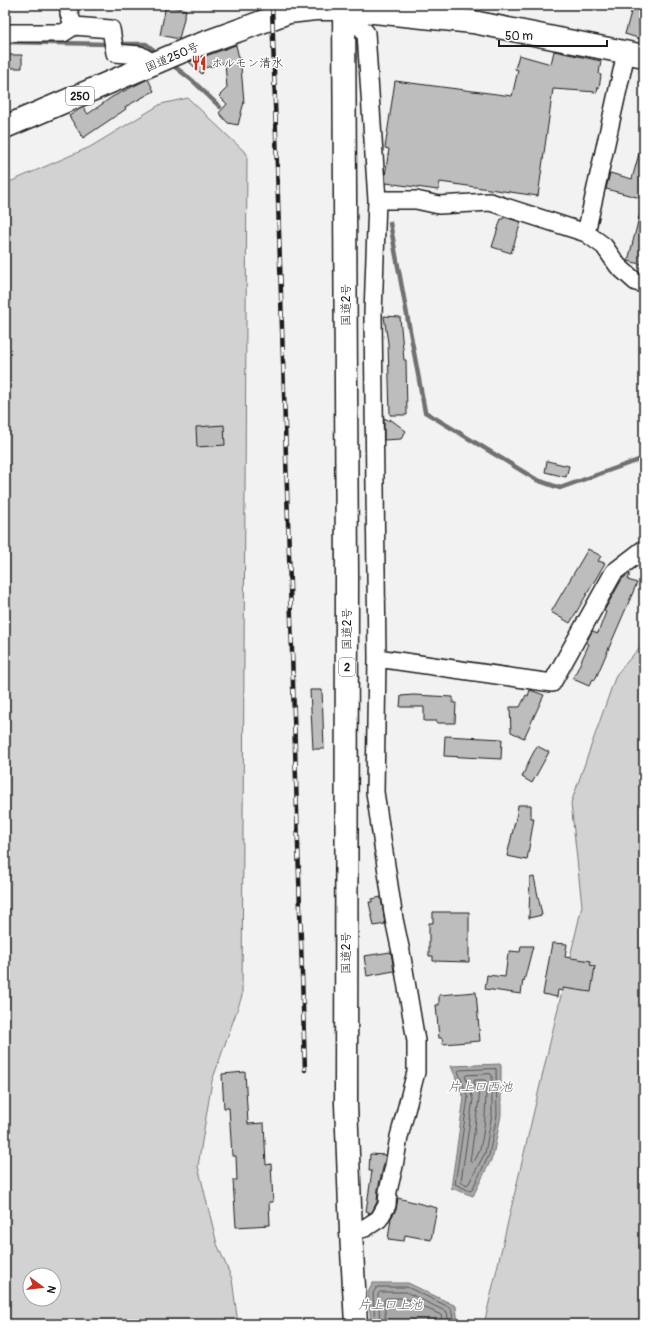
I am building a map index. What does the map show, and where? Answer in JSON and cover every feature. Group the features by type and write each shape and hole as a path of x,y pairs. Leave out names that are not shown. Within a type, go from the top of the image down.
{"highway":[{"name":"国道250号","path":"5,127 190,48 289,12 315,9 346,6 472,22 635,55"},
{"name":"国道2号","path":"346,6 346,1104 350,1232 356,1324"}],"street":[{"path":"69,5 69,14 74,26"},
{"path":"346,6 366,33 377,200 373,314 377,658 375,792 394,919 416,1041 416,1072 399,1137 388,1191 387,1205 380,1219 365,1228 350,1232"},
{"path":"5,33 63,34 74,26 111,29 115,53 140,55 155,64"},
{"path":"586,233 635,55"},
{"path":"377,200 416,200 439,205 490,202 586,233 604,246 618,266 636,282 644,284"},
{"path":"377,658 552,683 614,572 644,549"}],"shaded area":[{"path":"188,98 247,154 242,996 212,1081 198,1166 217,1244 232,1279 238,1324 5,1324 5,184 90,147 161,104"},
{"path":"644,642 644,1324 484,1324 582,906 571,803 616,675"}],"water":[{"name":"片上口西池","path":"501,1064 501,1115 493,1156 473,1196 451,1188 464,1098 451,1066"},
{"name":"片上口上池","path":"373,1283 408,1283 456,1306 458,1324 371,1324 368,1292"}],"building":[{"path":"166,5 186,10 179,39 160,35"},
{"path":"633,5 644,5 644,40 625,34"},
{"path":"236,45 241,67 244,102 238,125 228,123 219,113 227,104 219,96 227,88 225,63 204,68 202,74 189,62"},
{"path":"554,51 601,61 599,74 601,75 597,92 553,89 538,196 440,182 438,190 386,183 385,176 389,149 385,148 395,81 512,96 518,70 515,69 519,55 551,64"},
{"path":"5,55 22,55 22,68 5,68"},
{"path":"148,79 154,91 125,107 126,109 83,138 69,116 83,107 88,114 112,97"},
{"path":"640,150 644,151 644,199 606,189 610,173 632,179"},
{"path":"640,214 644,215 644,265 628,261"},
{"path":"504,217 521,222 511,253 492,247 501,219"},
{"path":"384,316 400,317 404,360 406,360 407,415 390,415 388,343"},
{"path":"384,418 390,421 390,419 406,431 401,439 384,440"},
{"path":"224,425 225,445 197,447 196,427"},
{"path":"547,461 569,466 566,477 545,472"},
{"path":"588,549 601,556 598,561 605,563 570,623 551,612"},
{"path":"630,573 628,580 637,583 595,680 593,679 589,686 573,679 589,644 586,643 592,631 598,633 606,612 604,611 622,579"},
{"path":"310,690 322,690 324,749 313,749"},
{"path":"530,690 544,695 524,738 511,732 510,707 520,707 526,695 528,696"},
{"path":"413,695 453,697 453,703 456,703 455,723 424,721 424,707 400,707 401,696"},
{"path":"445,736 502,739 501,759 444,756"},
{"path":"537,746 549,752 532,783 522,777"},
{"path":"518,805 531,805 531,818 534,818 527,860 507,856"},
{"path":"534,877 542,915 529,918 530,878"},
{"path":"381,897 385,924 374,926 369,902 372,902 372,899"},
{"path":"433,912 469,912 469,962 433,961 433,956 429,956 429,923 433,923"},
{"path":"552,943 567,944 565,957 591,961 590,965 595,966 591,992 563,988 563,991 558,990 557,997 543,994"},
{"path":"521,946 533,946 524,981 523,980 521,994 485,989 487,975 505,977 508,954 510,954 510,951 520,952"},
{"path":"391,952 394,971 367,976 364,956"},
{"path":"476,992 480,1041 443,1044 442,1038 439,1038 436,1005 439,1005 439,995"},
{"path":"245,1072 248,1124 264,1123 266,1165 271,1164 273,1202 269,1202 270,1225 236,1227 233,1180 237,1180 236,1156 232,1156 229,1108 224,1108 222,1074"},
{"path":"370,1154 386,1155 378,1189 377,1202 372,1212 368,1214 369,1212 366,1211 372,1171 369,1171"},
{"path":"398,1198 437,1208 431,1240 405,1235 404,1241 388,1239 391,1218 396,1210"}],"waterway":[{"path":"5,42 109,44"},
{"path":"117,44 146,44 160,55"},
{"path":"170,63 193,81 220,107"},
{"path":"390,223 425,412 537,480 560,488 644,458"}],"railway":[{"path":"272,5 305,1070"}],"place":[{"name":"ホルモン清水","path":"199,63"}]}
